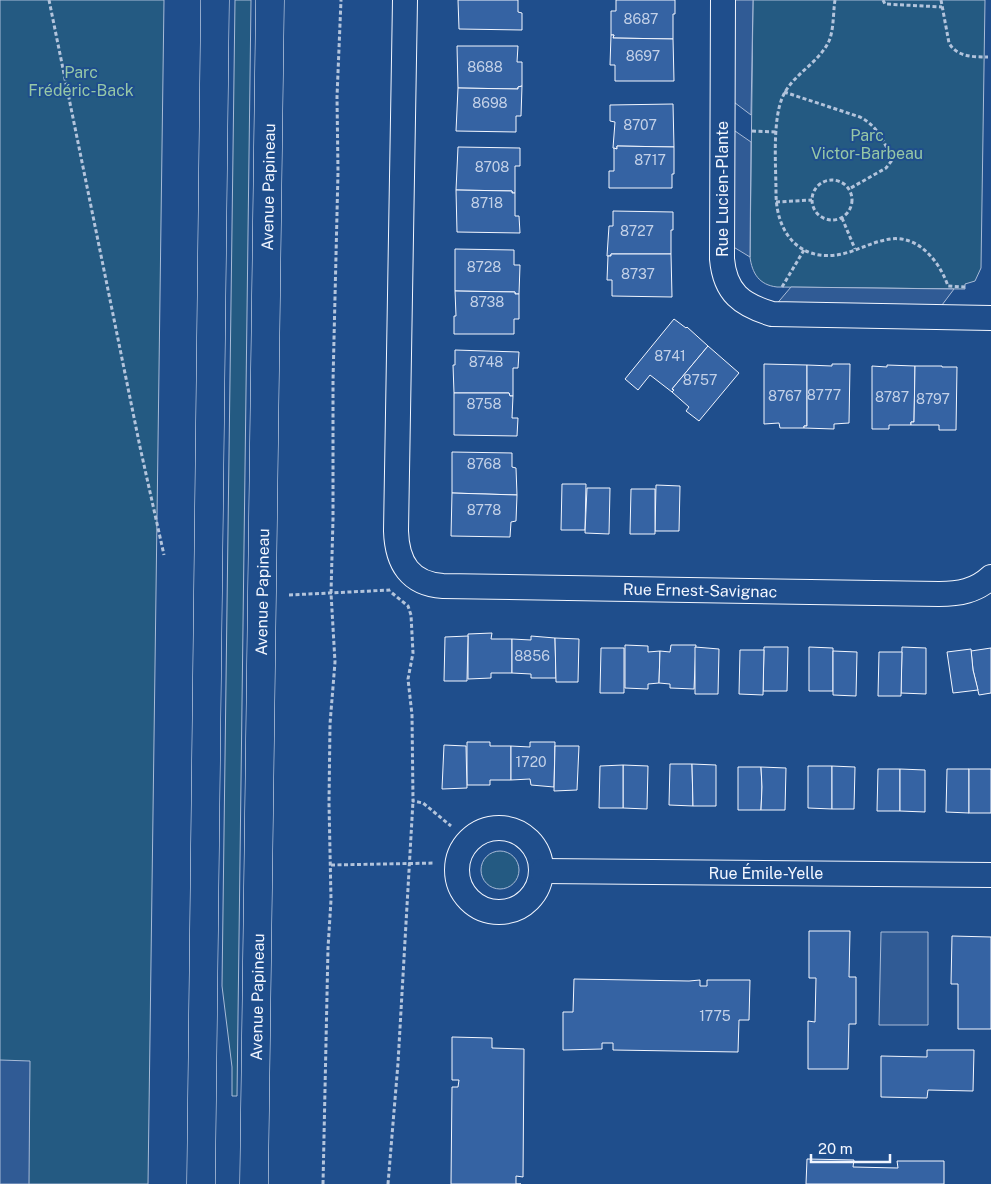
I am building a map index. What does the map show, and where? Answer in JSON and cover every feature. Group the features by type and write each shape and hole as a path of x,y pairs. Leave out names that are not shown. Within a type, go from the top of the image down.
{"main road":[{"path":"201,1184 215,0"},
{"name":"Avenue Papineau","path":"254,1184 270,0"}],"street":[{"name":"Rue Ernest-Savignac","path":"405,0 396,531 400,557 409,572 428,584 444,586 939,594 968,591 991,577"},
{"name":"Rue Lucien-Plante","path":"723,0 722,260 725,277 734,293 748,305 772,314 991,318"},
{"name":"Rue Émile-Yelle","path":"542,871 991,875"}],"path":[{"path":"49,0 138,437 164,555"},
{"path":"323,1184 328,948 331,900 330,734 335,662 331,593 333,381 338,172 337,97 341,0"},
{"path":"835,0 832,31 824,49 792,81 784,92 779,107 776,202 782,227 792,242 804,250 833,255 893,238 907,241 925,249 931,254 948,286 964,287"},
{"path":"941,0 948,44 952,50 961,54 988,57"},
{"path":"882,9 884,2 942,7"},
{"path":"784,92 860,117 870,122 876,129 893,159 886,168 849,189"},
{"path":"752,131 777,132"},
{"path":"826,181 837,181 849,189 852,200 851,207 842,218 830,220 820,217 813,208 812,200 815,190 820,184 826,181"},
{"path":"776,202 812,200"},
{"path":"842,218 855,249"},
{"path":"782,287 804,250"},
{"path":"286,595 390,590 395,597 408,606 411,615 413,653 408,679 412,715 413,801 398,1063 388,1184"},
{"path":"413,801 423,803 451,826"},
{"path":"330,865 435,864"}],"green space":[{"name":"Parc Frédéric-Back","path":"0,0 164,0 148,1184 0,1184"},
{"path":"235,0 251,0 237,1096 232,1096 232,1067 222,986"},
{"name":"Parc Victor-Barbeau","path":"753,0 985,0 981,268 975,281 965,284 965,289 777,287 765,284 755,273 750,257"},
{"path":"500,851 514,856 519,870 514,884 500,889 486,884 481,870 486,856"}],"shaded area":[{"path":"723,0 753,0 751,115 722,93"},
{"path":"722,122 751,142 750,257 722,240"},
{"path":"791,287 954,289 933,317 769,313"},
{"path":"881,932 928,932 928,1025 879,1025"},
{"path":"0,1060 30,1061 29,1184 0,1184"}],"building":[{"path":"458,0 518,0 518,12 522,13 522,30 459,29"},
{"path":"616,0 675,0 673,39 613,38 614,35 611,35 611,11 616,11"},
{"path":"611,35 614,35 613,38 673,39 674,81 615,81 615,65 610,65"},
{"path":"457,46 518,46 517,62 522,62 522,86 518,87 518,89 458,88"},
{"path":"522,86 521,116 516,116 516,132 456,131 458,88 518,89 518,87"},
{"path":"673,104 674,147 617,146 617,149 613,148 615,122 610,121 610,105"},
{"path":"617,146 674,147 672,188 609,188 609,171 614,171 614,148 617,149"},
{"path":"458,147 520,148 520,166 515,166 515,193 512,193 512,191 456,190"},
{"path":"456,190 512,191 512,193 515,193 515,216 519,216 520,233 457,232"},
{"path":"613,211 673,212 671,254 611,254 611,256 607,256 609,226 613,226"},
{"path":"455,249 514,250 514,265 520,265 519,294 515,294 515,292 455,291"},
{"path":"611,254 671,254 672,297 612,296 612,280 607,280 608,256 611,256"},
{"path":"455,291 515,292 515,294 519,294 519,319 514,319 514,334 454,334 454,316 456,316"},
{"path":"674,319 687,327 708,346 672,389 674,390 672,392 650,375 638,390 625,379"},
{"path":"708,346 739,373 699,421 686,411 689,407 672,392 674,390 672,389"},
{"path":"455,350 519,352 518,368 513,368 513,396 510,396 509,393 454,393 453,365 455,365"},
{"path":"764,364 807,365 807,426 804,426 804,428 780,428 779,423 764,424"},
{"path":"832,364 850,364 849,423 834,424 834,429 804,428 804,426 807,426 807,365 832,366"},
{"path":"887,365 915,366 914,422 911,422 911,425 889,425 889,429 872,429 872,366 887,367"},
{"path":"915,366 957,367 956,430 939,430 939,425 911,425 911,422 914,422"},
{"path":"454,393 509,393 510,396 513,396 512,418 518,418 517,436 454,435"},
{"path":"452,452 512,453 512,467 516,468 517,495 452,493"},
{"path":"562,484 586,484 585,530 561,530"},
{"path":"656,485 680,486 679,531 655,531"},
{"path":"587,488 610,488 609,534 585,533"},
{"path":"631,489 655,489 655,534 630,534"},
{"path":"452,493 517,495 516,521 511,522 510,537 451,536"},
{"path":"492,633 491,639 512,639 512,673 491,673 491,678 468,679 468,634"},
{"path":"468,636 467,681 444,681 445,637"},
{"path":"531,636 555,638 556,678 531,678 531,674 512,673 512,639 531,640"},
{"path":"555,638 579,639 578,682 556,682"},
{"path":"625,645 648,646 648,652 660,651 659,683 648,684 648,689 625,688"},
{"path":"671,645 696,645 694,689 670,688 670,684 659,683 660,651 670,652"},
{"path":"695,647 719,649 718,694 695,694"},
{"path":"764,647 788,647 787,691 763,691"},
{"path":"809,647 833,648 833,691 809,691"},
{"path":"902,647 926,648 926,694 901,693"},
{"path":"601,648 624,648 624,693 600,693"},
{"path":"991,648 991,693 979,695 971,651"},
{"path":"971,649 973,670 978,690 953,693 947,652"},
{"path":"740,650 764,650 763,695 739,694"},
{"path":"833,651 857,652 856,696 833,695"},
{"path":"879,652 902,652 901,696 878,696"},
{"path":"467,742 490,742 490,746 511,746 511,780 490,780 490,785 467,785"},
{"path":"530,742 555,742 554,787 531,785 530,779 511,780 511,746 530,747"},
{"path":"444,745 466,746 467,788 442,789"},
{"path":"555,746 579,746 577,790 554,791"},
{"path":"670,764 692,764 693,806 669,805"},
{"path":"692,764 716,765 716,806 693,806"},
{"path":"623,765 648,766 647,809 623,808"},
{"path":"623,765 623,808 599,808 600,766"},
{"path":"808,766 832,766 832,809 808,808"},
{"path":"832,766 855,767 854,809 832,809"},
{"path":"738,767 761,767 761,810 738,810"},
{"path":"761,767 786,768 785,810 761,810"},
{"path":"878,769 900,769 900,811 877,811"},
{"path":"900,769 925,770 925,812 900,811"},
{"path":"947,769 969,769 969,813 946,812"},
{"path":"969,769 991,769 991,813 969,813"},
{"path":"809,931 850,931 849,977 856,977 856,1024 849,1024 848,1069 808,1069 808,1021 815,1022 816,978 809,978"},
{"path":"952,936 991,937 991,1029 958,1029 958,984 951,984"},
{"path":"574,979 700,980 700,986 707,986 707,980 750,980 749,1020 739,1020 738,1052 613,1050 613,1043 602,1043 602,1049 563,1050 563,1012 573,1012"},
{"path":"452,1037 492,1038 492,1048 524,1049 523,1177 516,1176 516,1184 451,1184 452,1087 458,1087 459,1080 452,1080"},
{"path":"927,1050 974,1050 973,1091 928,1090 927,1098 881,1097 881,1056 927,1057"},
{"path":"807,1159 854,1160 853,1167 898,1168 897,1161 944,1161 944,1184 806,1184"}]}
